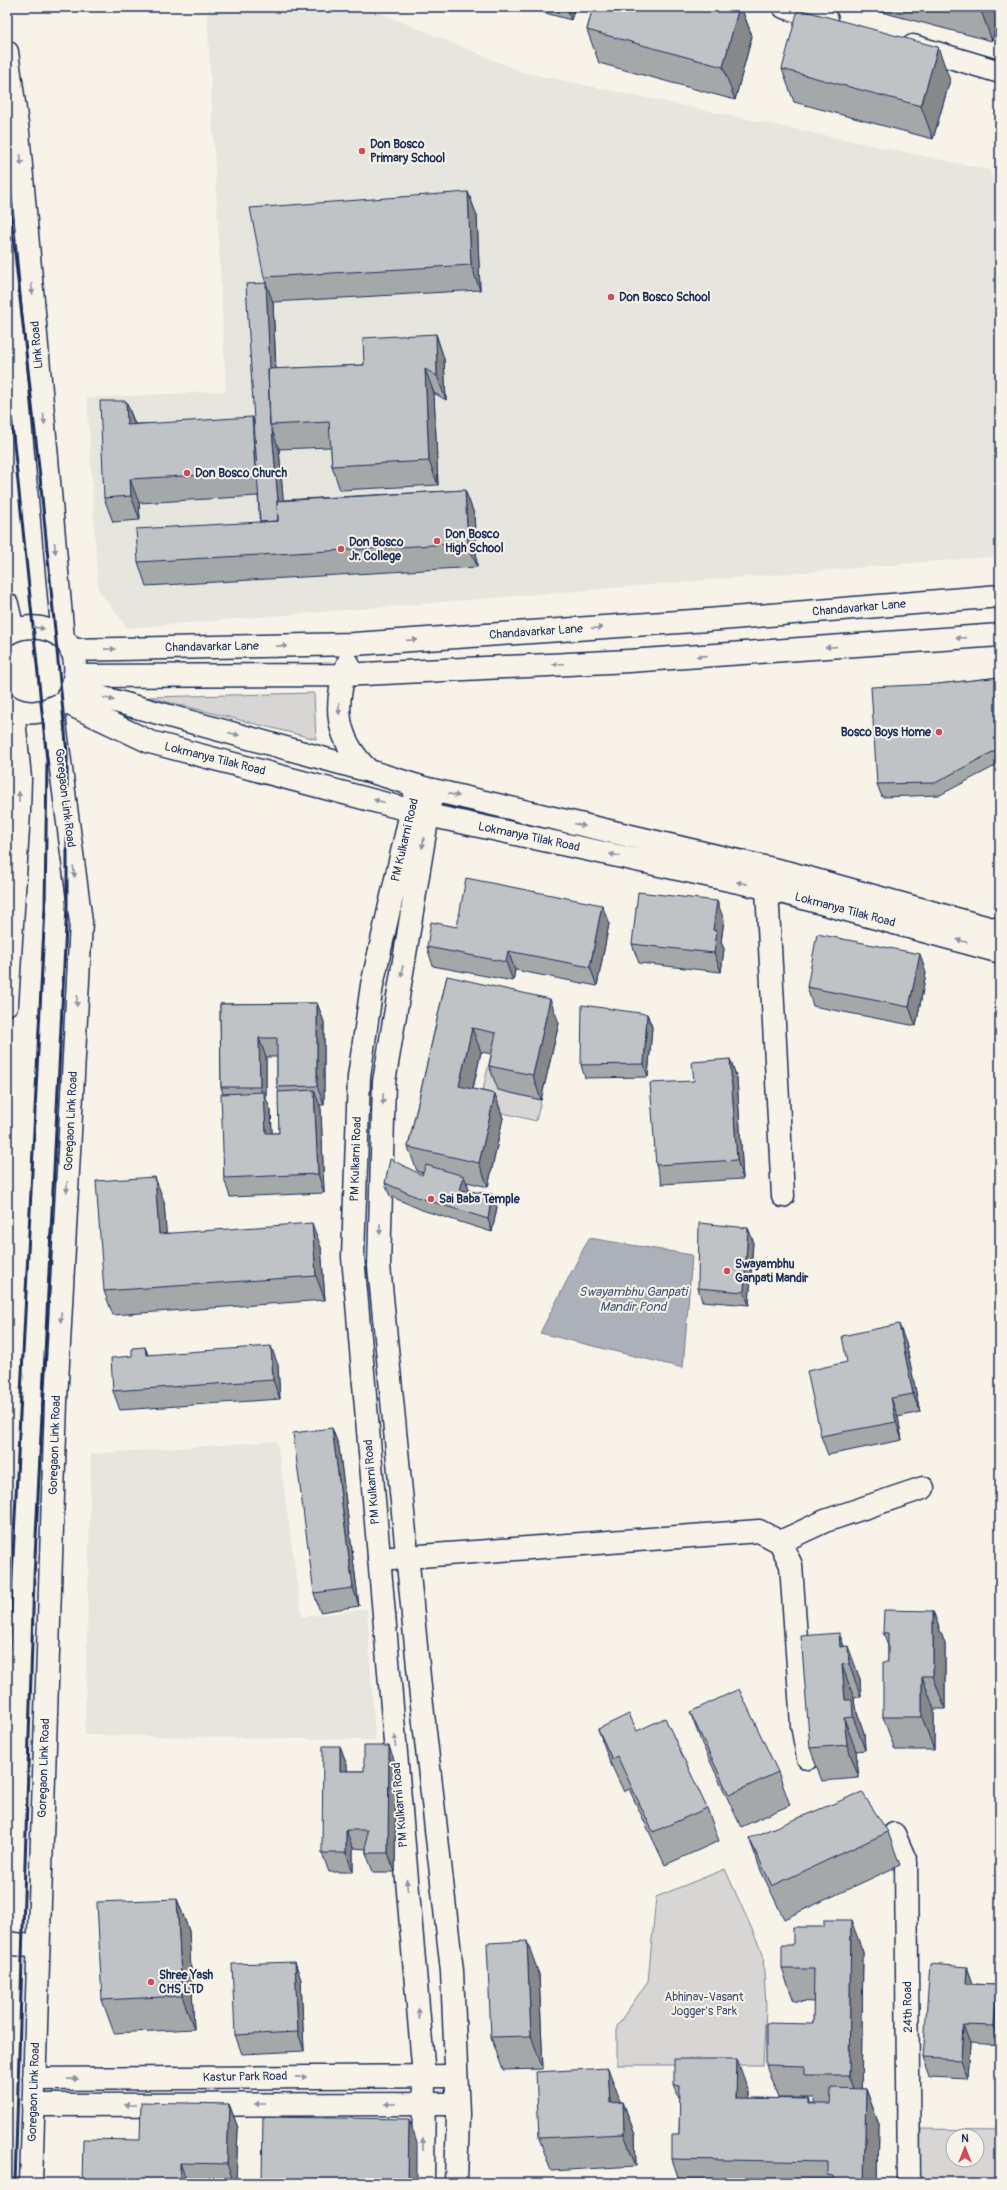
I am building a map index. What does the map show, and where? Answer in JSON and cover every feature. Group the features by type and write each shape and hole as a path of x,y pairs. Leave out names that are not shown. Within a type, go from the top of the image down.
{"street":[{"path":"784,7 844,25"},
{"path":"896,41 1000,72"},
{"name":"Link Road","path":"7,52 18,132 67,644 76,663 66,694"},
{"name":"Chandavarkar Lane","path":"67,644 354,644 700,621 1000,596"},
{"path":"7,604 10,632 26,627 40,627 52,631 67,644"},
{"path":"7,1004 20,778 10,707 26,713 40,712 66,694 343,675 629,661 1000,635"},
{"path":"354,644 343,675 339,699 340,719 346,742 355,758 369,771"},
{"name":"Lokmanya Tilak Road","path":"66,694 369,771 425,788 766,878 1000,952"},
{"name":"Lokmanya Tilak Road","path":"66,694 150,742 420,812 766,878 1000,931"},
{"name":"Goregaon Link Road","path":"31,2183 56,1401 81,922 66,694"},
{"name":"PM Kulkarni Road","path":"423,2183 424,2076 353,1257 358,1077 372,985 420,812 425,788"},
{"name":"PM Kulkarni Road","path":"420,812 384,1082 379,1266 407,1556 452,1971 457,2104 456,2183"},
{"path":"766,878 783,1196"},
{"path":"780,1542 825,1521 923,1488"},
{"path":"379,1559 759,1531 780,1542 791,1565 802,1725 808,1758"},
{"name":"24th Road","path":"894,1834 906,1862 909,2183"},
{"path":"7,1943 38,1947"},
{"name":"Kastur Park Road","path":"34,2079 456,2076"},
{"path":"33,2105 457,2104"}],"shaded area":[{"name":"Don Bosco School","path":"207,7 366,7 522,72 990,170 1000,203 1000,556 127,628 98,589 87,398 226,391"},
{"path":"277,1441 302,1617 367,1609 375,1740 85,1735 91,1454"}],"green space":[{"path":"314,693 316,739 148,697"},
{"path":"493,1046 513,1051 505,1091 541,1100 536,1121 479,1107"},
{"name":"Abhinav-Vasant Jogger's Park","path":"725,1869 763,1954 766,2007 763,2065 617,2065 617,2026 648,1981 656,1897"},
{"path":"921,2129 945,2129 945,2168 985,2168 985,2130 1000,2130 1000,2183 919,2183"}],"water":[{"name":"Swayambhu Ganpati Mandir Pond","path":"589,1238 692,1255 683,1368 540,1333"}],"building":[{"path":"593,7 739,7 723,67 587,30"},
{"path":"798,9 938,47 921,106 782,69"},
{"path":"468,192 471,265 264,277 250,208"},
{"path":"266,283 270,369 268,369 270,425 272,430 278,501 278,521 260,522 246,284"},
{"path":"436,334 437,376 425,369 429,461 332,466 329,422 270,425 268,369 364,365 363,338"},
{"path":"100,401 126,401 127,425 252,417 255,472 130,479 131,496 104,498"},
{"path":"465,490 468,543 138,562 136,529 278,521 277,501"},
{"name":"Bosco Boys Home","path":"1000,677 1000,777 998,749 935,783 877,784 871,687 938,684"},
{"path":"466,878 602,905 590,967 508,951 506,962 427,947 431,922 457,927"},
{"path":"638,892 717,901 713,930 717,931 714,953 632,944"},
{"path":"817,934 920,954 909,1007 807,987"},
{"path":"447,976 550,999 533,1075 489,1066 496,1033 472,1028 459,1086 495,1094 479,1163 408,1147"},
{"path":"317,1003 317,1086 277,1087 277,1038 259,1038 260,1087 221,1087 220,1004"},
{"path":"582,1005 647,1014 644,1064 581,1065"},
{"path":"730,1059 737,1160 656,1165 650,1083 694,1081 692,1062"},
{"path":"314,1090 318,1174 224,1178 221,1094 264,1092 266,1133 279,1133 278,1092"},
{"path":"390,1159 422,1175 426,1165 464,1176 460,1190 492,1194 488,1219 417,1197 385,1183"},
{"path":"155,1177 159,1234 312,1223 316,1276 104,1291 96,1181"},
{"name":"Swayambhu Ganpati Mandir","path":"699,1223 748,1228 744,1292 698,1288"},
{"path":"899,1324 913,1394 891,1398 896,1422 821,1436 807,1371 847,1362 842,1336"},
{"path":"271,1346 273,1380 113,1391 111,1358 132,1356 132,1348 145,1347 146,1355"},
{"path":"332,1428 353,1588 314,1593 293,1433"},
{"path":"884,1610 933,1611 933,1676 922,1676 922,1717 883,1717 883,1662 888,1662 888,1633 883,1633"},
{"path":"839,1633 840,1647 848,1646 849,1664 842,1665 845,1700 852,1700 853,1717 844,1718 847,1745 810,1748 801,1636"},
{"path":"739,1689 778,1772 729,1795 690,1712"},
{"path":"629,1714 637,1731 665,1718 707,1808 653,1832 617,1756 612,1759 598,1729"},
{"path":"323,1746 340,1746 340,1771 364,1771 364,1746 389,1746 388,1853 366,1853 367,1830 346,1830 346,1853 322,1853"},
{"path":"862,1792 888,1832 772,1886 749,1838"},
{"path":"177,1899 182,1996 102,2000 97,1902"},
{"path":"824,1920 851,1920 849,2075 805,2075 805,2066 766,2065 766,2023 813,2024 814,1969 782,1969 782,1945 793,1945 793,1927 824,1927"},
{"path":"527,1941 531,2036 491,2037 487,1943"},
{"path":"295,1962 298,2032 235,2035 232,1964"},
{"path":"930,1964 967,1967 966,1984 997,1985 994,2026 963,2025 961,2060 923,2058"},
{"path":"674,2059 737,2059 736,2098 809,2099 809,2104 830,2104 831,2088 866,2089 864,2183 834,2183 834,2176 828,2175 828,2162 672,2159 672,2134 679,2134 680,2086 674,2085"},
{"path":"608,2068 610,2103 623,2102 624,2134 539,2138 536,2072"},
{"path":"141,2102 229,2104 227,2164 180,2163 180,2183 82,2183 83,2139 140,2140"},
{"path":"263,2117 409,2119 408,2183 262,2183"}],"railway":[{"path":"7,182 40,477 67,753 67,905 34,1578 15,2183"},
{"path":"7,377 47,760 45,907 12,1577 7,1721"}],"place":[{"name":"Don Bosco Primary School","path":"362,151"},
{"name":"Don Bosco School","path":"611,297"},
{"name":"Don Bosco Church","path":"187,473"},
{"name":"Don Bosco High School","path":"437,541"},
{"name":"Don Bosco Jr. College","path":"341,549"},
{"name":"Bosco Boys Home","path":"939,732"},
{"name":"Sai Baba Temple","path":"431,1199"},
{"name":"Swayambhu Ganpati Mandir","path":"727,1271"},
{"name":"Shree Yash CHS LTD","path":"151,1982"}]}
